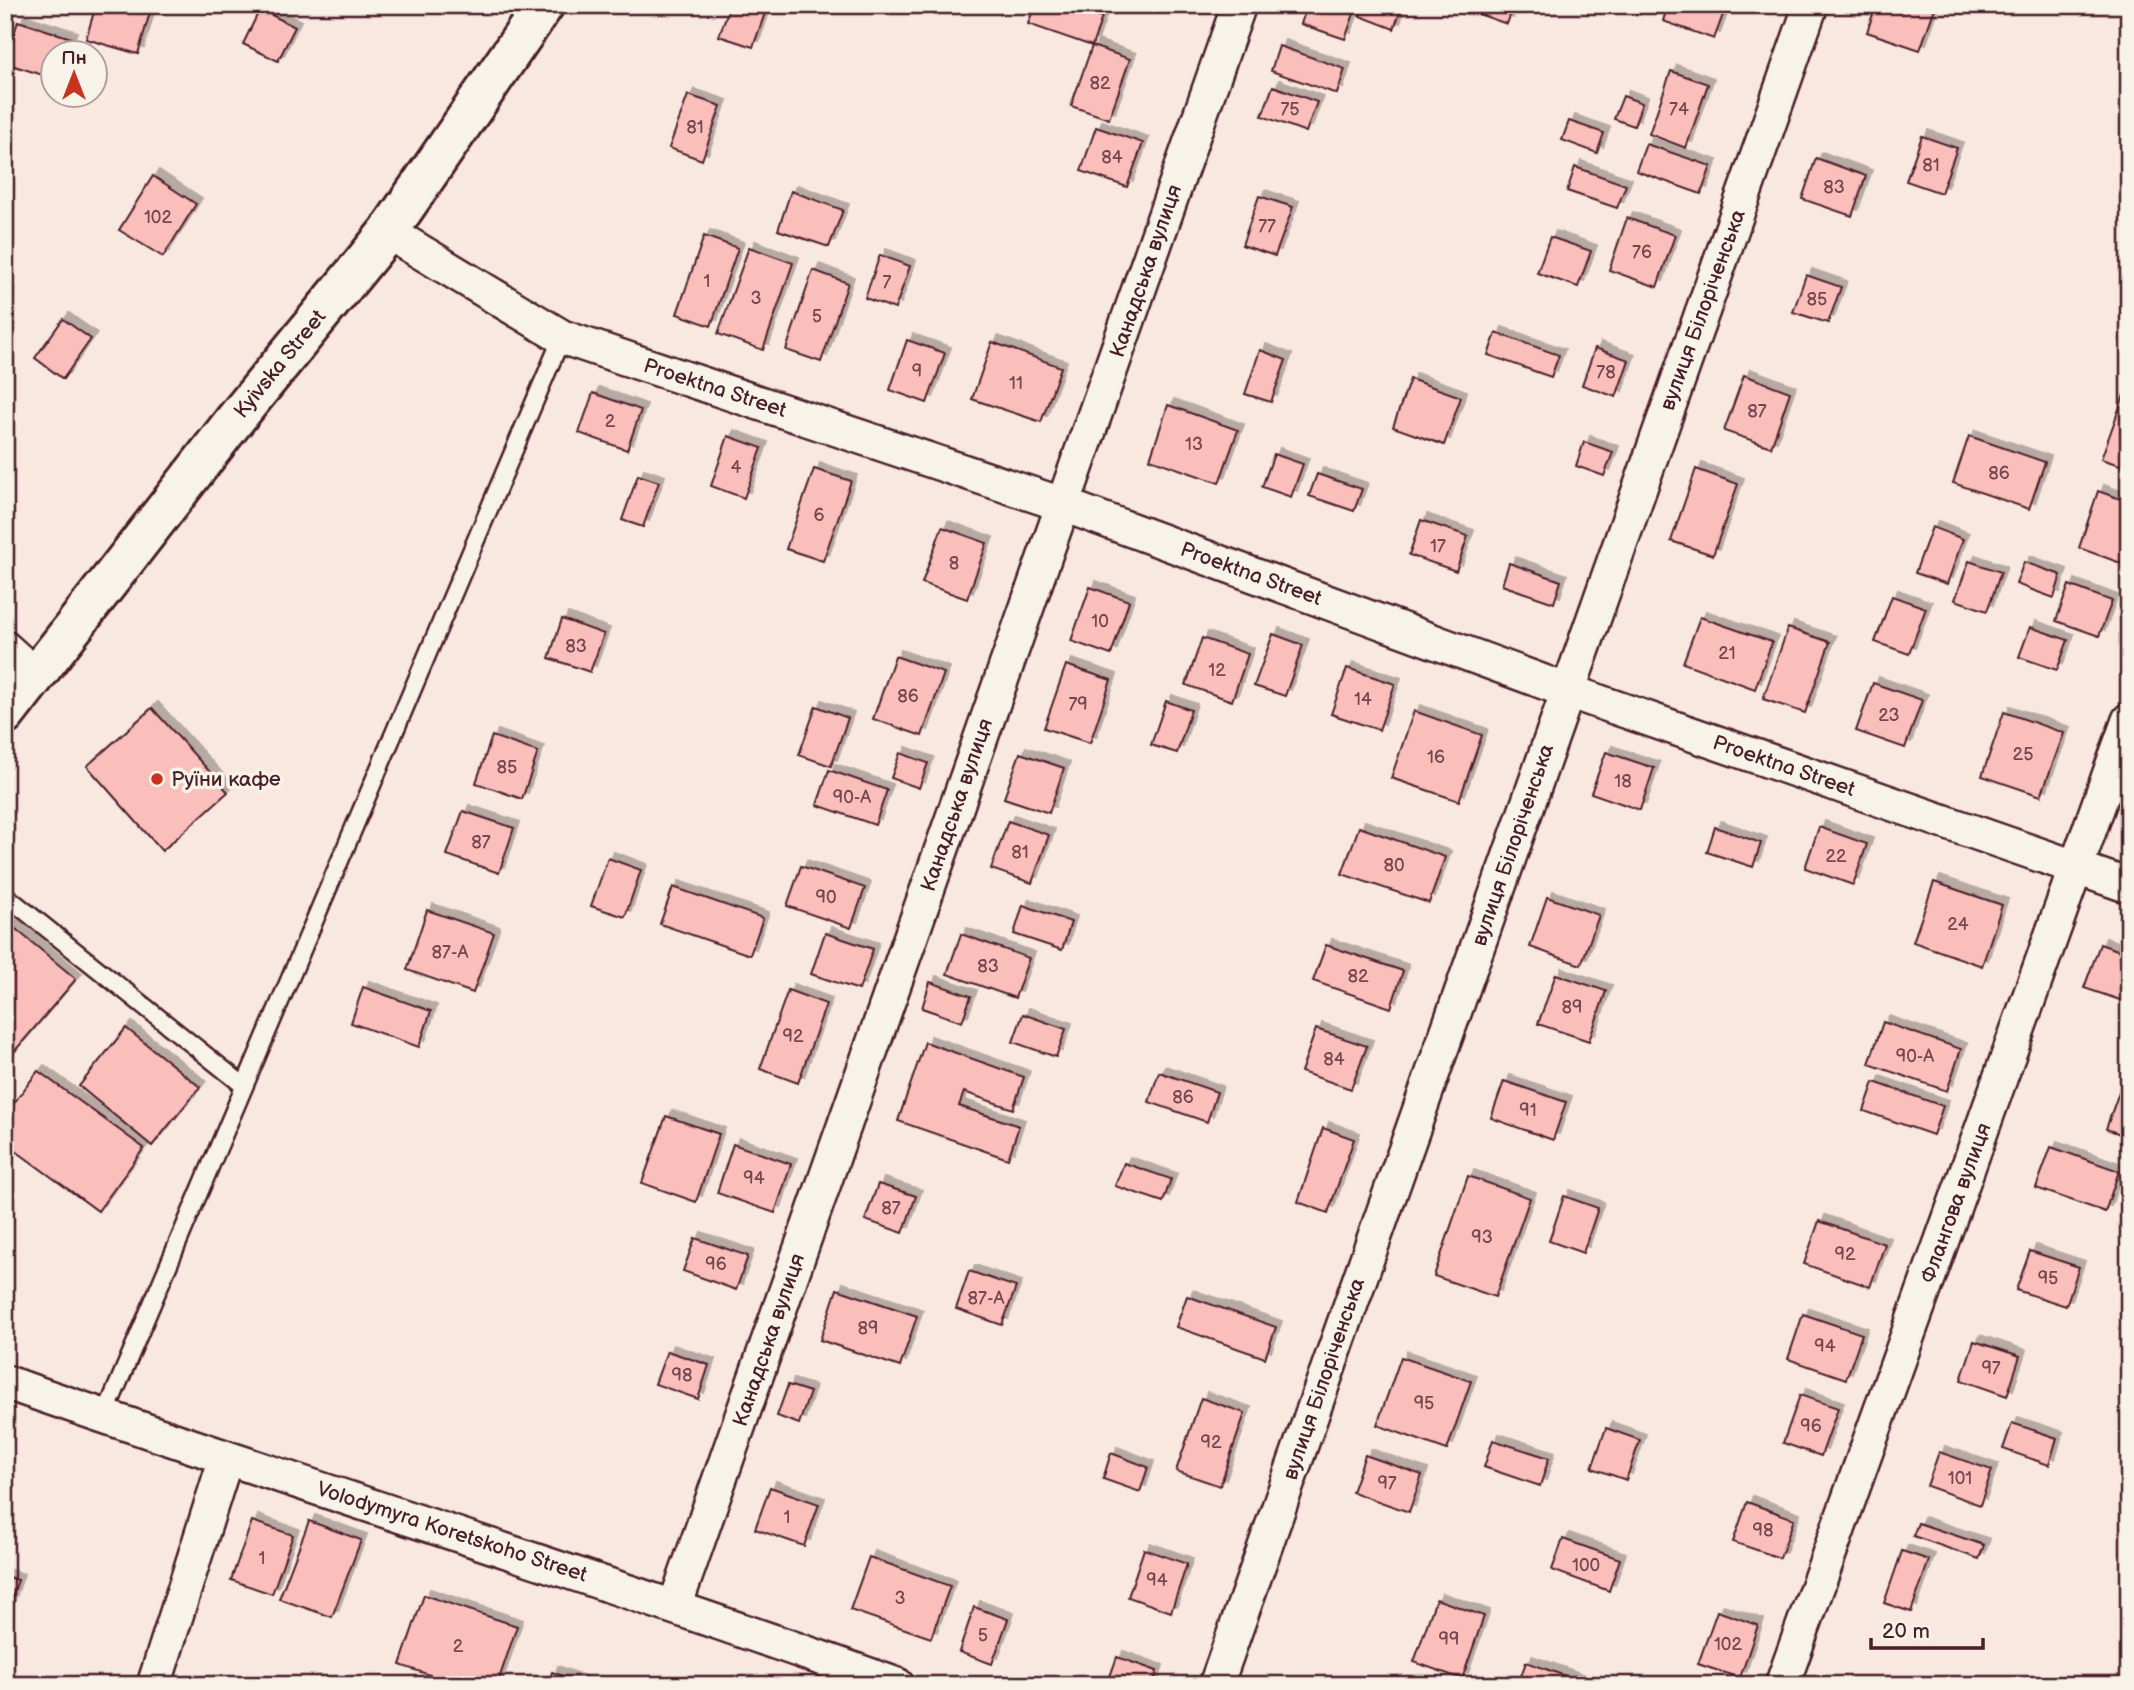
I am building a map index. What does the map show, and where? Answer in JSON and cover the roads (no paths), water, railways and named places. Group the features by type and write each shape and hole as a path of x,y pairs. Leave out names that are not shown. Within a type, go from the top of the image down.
{"highway":[{"name":"Kyivska Street","path":"5,715 233,422 388,232 544,5"}],"street":[{"name":"Канадська вулиця","path":"675,1605 1239,5"},
{"name":"вулиця Білоріченська","path":"1216,1685 1811,5"},
{"name":"Proektna Street","path":"388,232 562,337 1064,505 1568,691 2129,886"},
{"path":"5,648 36,676"},
{"name":"Флангова вулиця","path":"1782,1685 2129,720"},
{"name":"Volodymyra Koretskoho Street","path":"5,1382 226,1458 675,1605 897,1685"},
{"path":"154,1685 226,1458"}],"lane":[{"path":"104,1417 562,337"},
{"path":"5,895 243,1085"}],"place":[{"name":"Руїни кафе","path":"157,779"}]}
